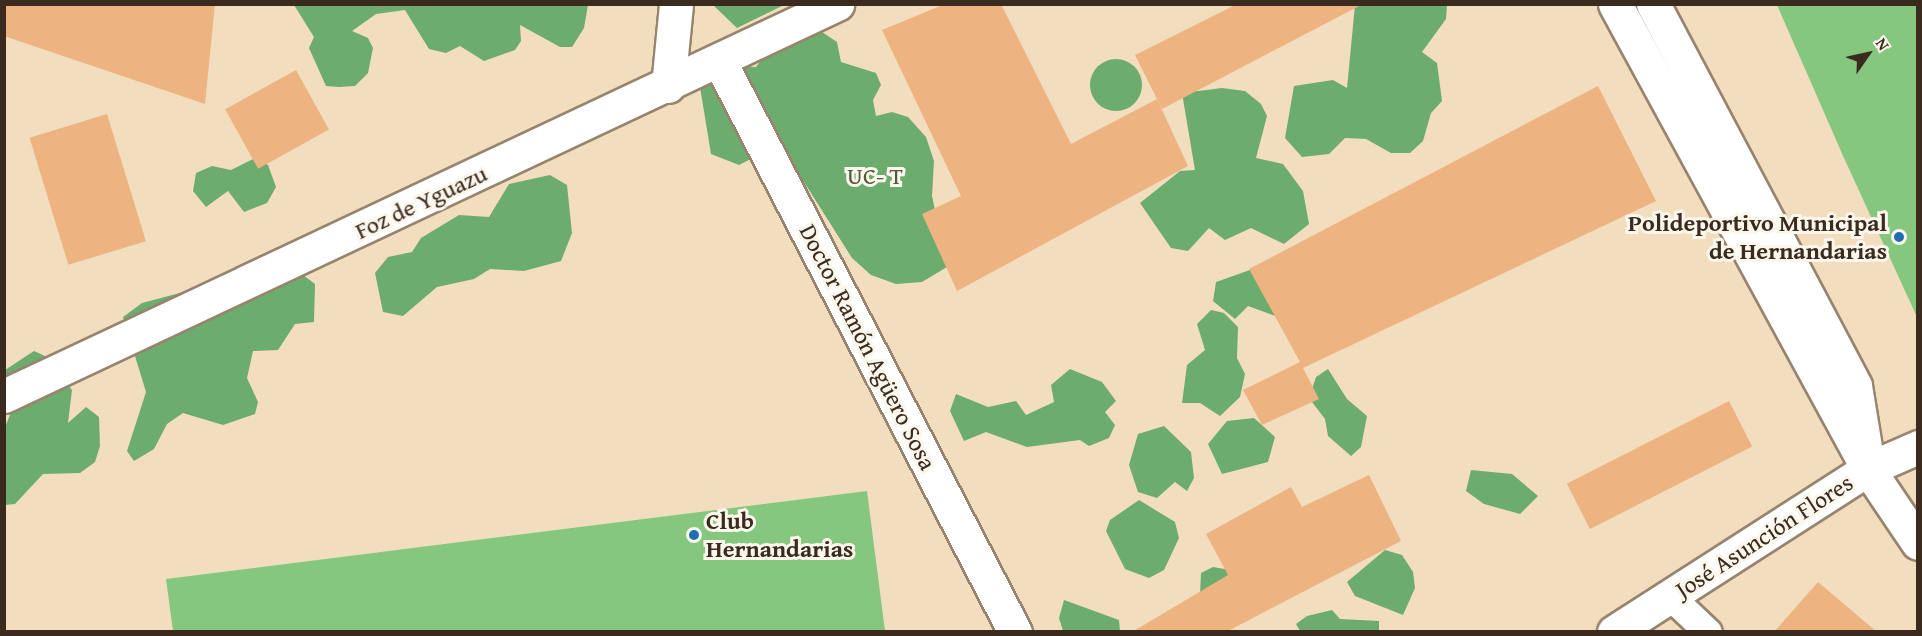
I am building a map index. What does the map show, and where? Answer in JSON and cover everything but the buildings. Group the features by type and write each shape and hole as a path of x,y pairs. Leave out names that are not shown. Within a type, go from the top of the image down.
{"street":[{"path":"668,86 676,4"},
{"name":"Foz de Yguazu","path":"4,396 720,62 837,4"},
{"path":"1615,4 1868,469 1917,543"},
{"path":"1653,4 1855,386 1868,469"},
{"name":"Doctor Ramón Agüero Sosa","path":"720,62 1015,632"},
{"name":"José Asunción Flores","path":"1614,632 1868,469 1917,447"}],"lane":[{"path":"1670,596 1708,632"}],"green space":[{"path":"294,5 588,5 584,28 572,47 560,47 520,25 521,41 515,50 484,61 460,46 446,53 429,49 405,10 376,14 352,31 368,38 373,48 368,73 355,86 339,87 326,86 309,48 314,37"},
{"path":"713,5 784,5 737,28"},
{"path":"1355,5 1447,5 1446,19 1422,52 1437,63 1442,101 1431,113 1423,141 1410,153 1391,153 1366,139 1345,138 1329,154 1302,157 1285,138 1294,86 1333,80 1347,88"},
{"name":"Polideportivo Municipal de Hernandarias","path":"1777,5 1917,5 1917,317 1844,158"},
{"name":"UC- T","path":"822,32 837,42 841,62 876,73 881,85 873,100 876,116 892,112 908,117 926,137 934,161 932,196 947,267 922,282 896,284 871,275 852,258 780,144 739,165 711,154 700,87 738,66 756,67 768,50"},
{"path":"1111,59 1121,59 1135,66 1142,85 1135,104 1121,111 1111,111 1101,107 1094,100 1090,90 1090,80 1094,70 1101,63"},
{"path":"1222,88 1245,91 1261,104 1267,116 1256,158 1283,164 1303,191 1309,224 1284,244 1251,228 1225,240 1209,228 1188,251 1171,248 1140,203 1180,171 1195,170 1182,93"},
{"path":"255,158 268,165 276,187 267,203 244,212 228,191 206,207 193,191 196,173 212,166 231,170"},
{"path":"550,175 567,185 572,233 561,261 524,271 490,269 474,279 437,287 403,316 383,312 375,273 388,257 412,252 421,238 459,215 489,217 509,184"},
{"path":"1264,265 1278,317 1248,306 1235,319 1213,301 1216,282"},
{"path":"299,272 315,284 314,322 295,324 278,350 253,351 247,378 258,402 255,414 223,425 183,413 167,424 154,449 134,461 127,451 146,392 123,317 142,303 195,289"},
{"path":"1211,310 1224,313 1238,327 1237,358 1245,374 1240,397 1220,416 1200,403 1182,403 1187,365 1205,350 1197,324"},
{"path":"34,351 45,356 72,390 68,423 86,407 99,417 100,446 95,462 80,473 43,474 15,504 5,505 5,427 12,410 5,397 5,370"},
{"path":"1070,369 1102,382 1116,401 1105,412 1115,425 1109,438 1089,446 1080,440 1027,447 986,432 964,441 950,411 956,394 988,407 1016,401 1026,415 1054,402 1051,385"},
{"path":"1328,369 1347,399 1367,416 1361,447 1351,456 1328,436 1325,419 1309,398 1316,377"},
{"path":"1254,418 1275,437 1268,462 1222,474 1208,444 1227,421"},
{"path":"1164,426 1191,452 1194,478 1187,491 1175,482 1157,498 1138,492 1129,465 1138,434"},
{"path":"1471,470 1512,474 1538,496 1520,514 1484,504 1466,491"},
{"name":"Club Hernandarias","path":"867,491 885,631 173,631 166,579"},
{"path":"1139,500 1175,522 1179,538 1164,570 1149,578 1125,569 1106,531 1110,520"},
{"path":"1385,550 1402,555 1413,572 1415,588 1403,615 1355,596 1347,582"},
{"path":"1213,567 1230,570 1246,586 1199,616 1201,573"},
{"path":"1064,600 1119,620 1120,631 1063,631 1059,618"},
{"path":"1332,610 1340,619 1379,621 1379,631 1300,631 1296,624 1307,616"}],"place":[{"name":"Polideportivo Municipal de Hernandarias","path":"1899,237"},
{"name":"Club Hernandarias","path":"694,535"}]}
